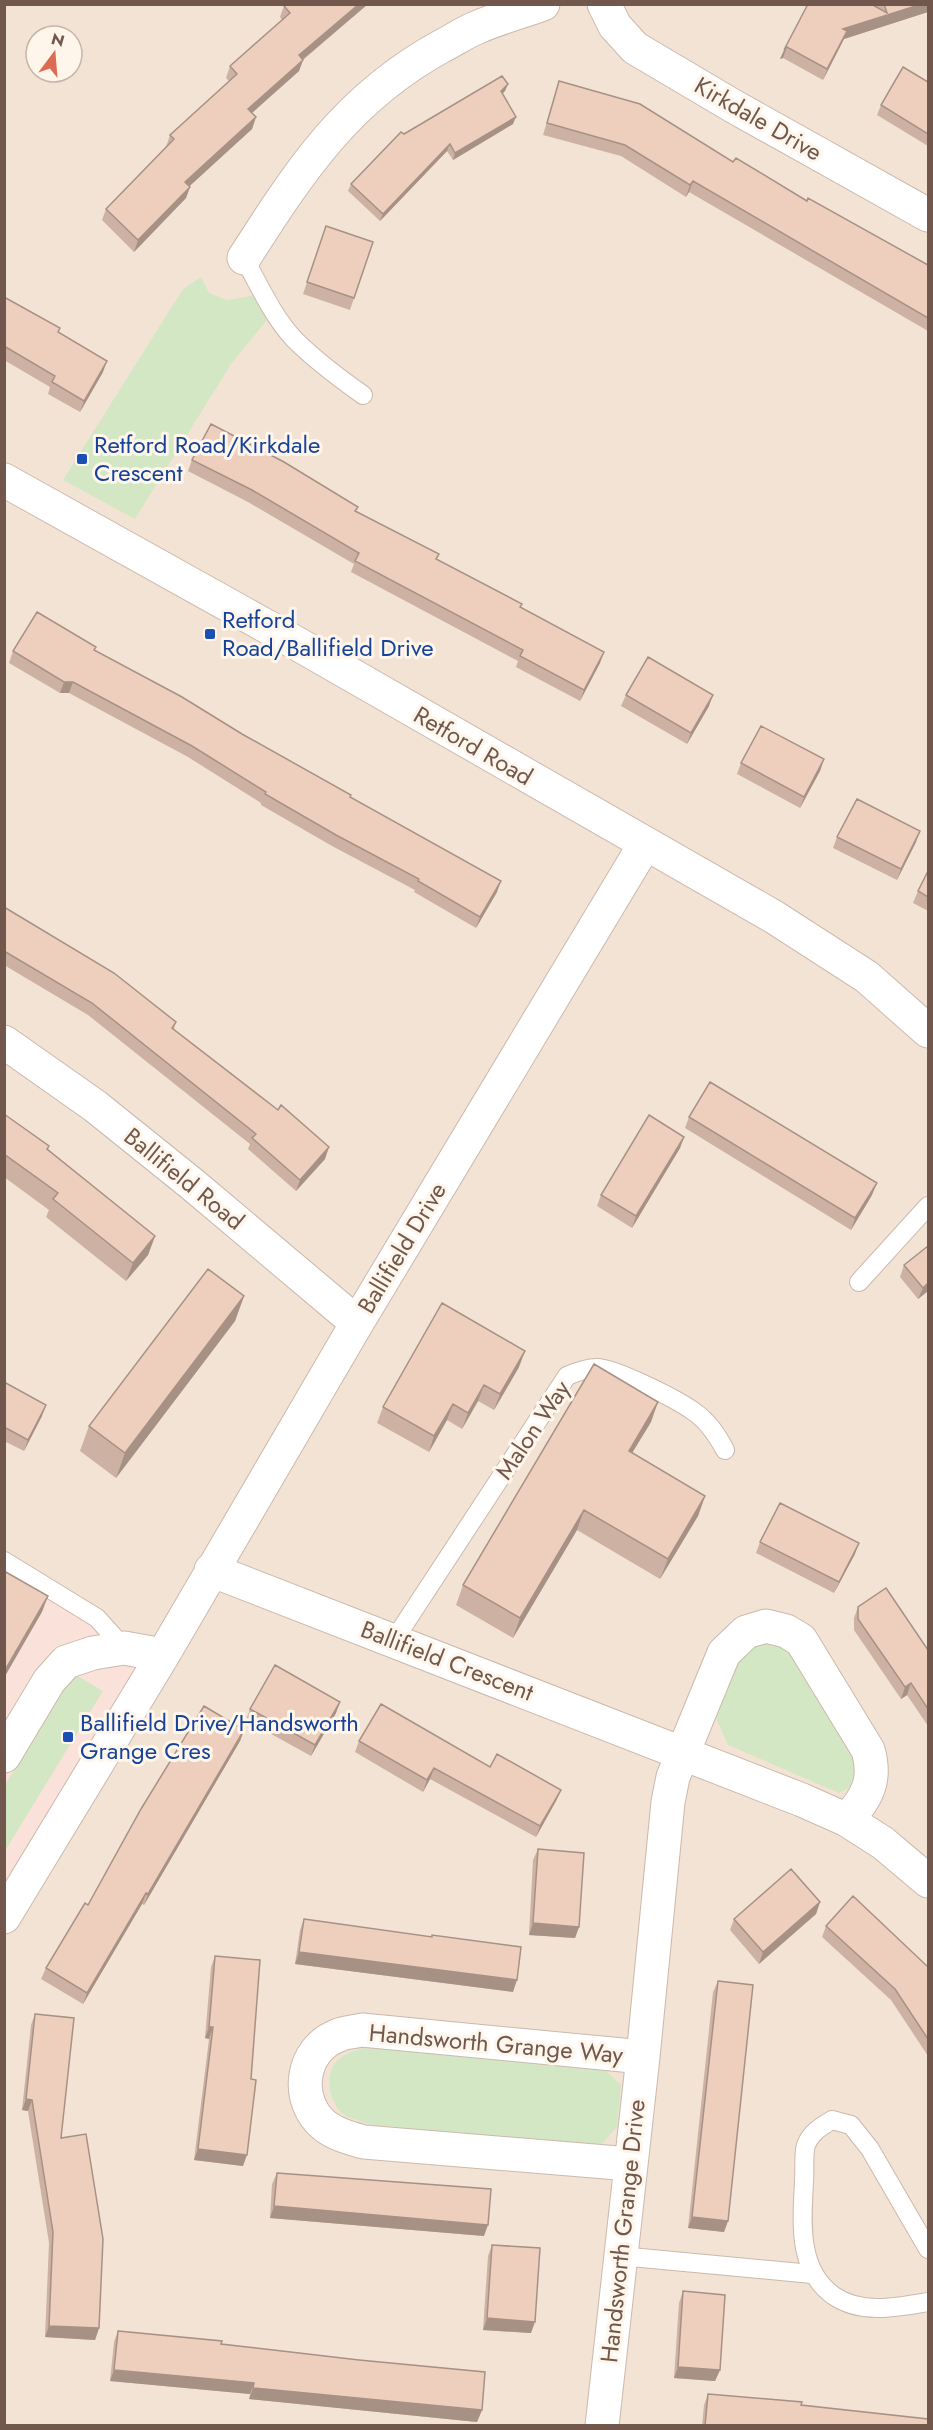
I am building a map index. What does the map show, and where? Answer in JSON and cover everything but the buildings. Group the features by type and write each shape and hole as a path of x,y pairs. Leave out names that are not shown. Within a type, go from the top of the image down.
{"street":[{"path":"244,258 309,160 343,121 385,83 425,55 476,27 543,4"},
{"name":"Kirkdale Drive","path":"604,4 615,26 635,48 928,215"},
{"name":"Retford Road","path":"4,480 275,631 774,917 867,977 928,1031"},
{"name":"Ballifield Drive","path":"4,1917 163,1655 357,1323 645,844"},
{"name":"Ballifield Road","path":"4,1042 95,1106 192,1184 357,1323"},
{"name":"Ballifield Crescent","path":"211,1570 684,1753 847,1820 883,1843 928,1881"},
{"path":"684,1753 724,1653 746,1632 766,1626 786,1631 801,1640 868,1750 873,1765 870,1784 858,1807 847,1820"},
{"path":"4,1756 49,1681 66,1662 93,1653 124,1648 163,1655"},
{"name":"Handsworth Grange Drive","path":"602,2426 643,2057 668,1802 673,1778 684,1753"},
{"name":"Handsworth Grange Way","path":"630,2164 364,2142 341,2135 324,2126 310,2107 303,2088 307,2069 317,2051 338,2035 362,2030 643,2057"}],"lane":[{"path":"244,258 267,300 294,338 326,369 363,395"},
{"path":"859,1282 928,1206"},
{"name":"Malon Way","path":"394,1640 567,1376 579,1371 599,1368 624,1375 693,1411 714,1430 725,1450"},
{"path":"4,1561 97,1618 124,1648"},
{"path":"928,2249 870,2149 851,2125 832,2120 817,2128 806,2145 802,2233 812,2274 835,2296 862,2308 890,2309 928,2302"},
{"path":"620,2256 812,2274"}],"shaded area":[{"path":"5,5 928,5 928,2425 5,2425 4,1917 124,1648 5,1561"},
{"path":"5,1561 97,1618 163,1655 5,1917"}],"green space":[{"path":"201,277 209,293 227,300 257,295 266,321 231,364 135,519 63,480 183,289"},
{"path":"769,1640 790,1650 857,1763 853,1786 839,1793 728,1745 714,1713 735,1656"},
{"path":"74,1674 103,1691 5,1851 4,1786"},
{"path":"378,2045 605,2070 621,2085 617,2127 600,2146 373,2125 352,2119 343,2114 333,2101 330,2089 332,2069 336,2062 350,2052"}],"place":[{"name":"Retford Road/Kirkdale Crescent","path":"82,459"},
{"name":"Retford Road/Ballifield Drive","path":"210,634"},
{"name":"Ballifield Drive/Handsworth Grange Cres","path":"68,1737"}]}
